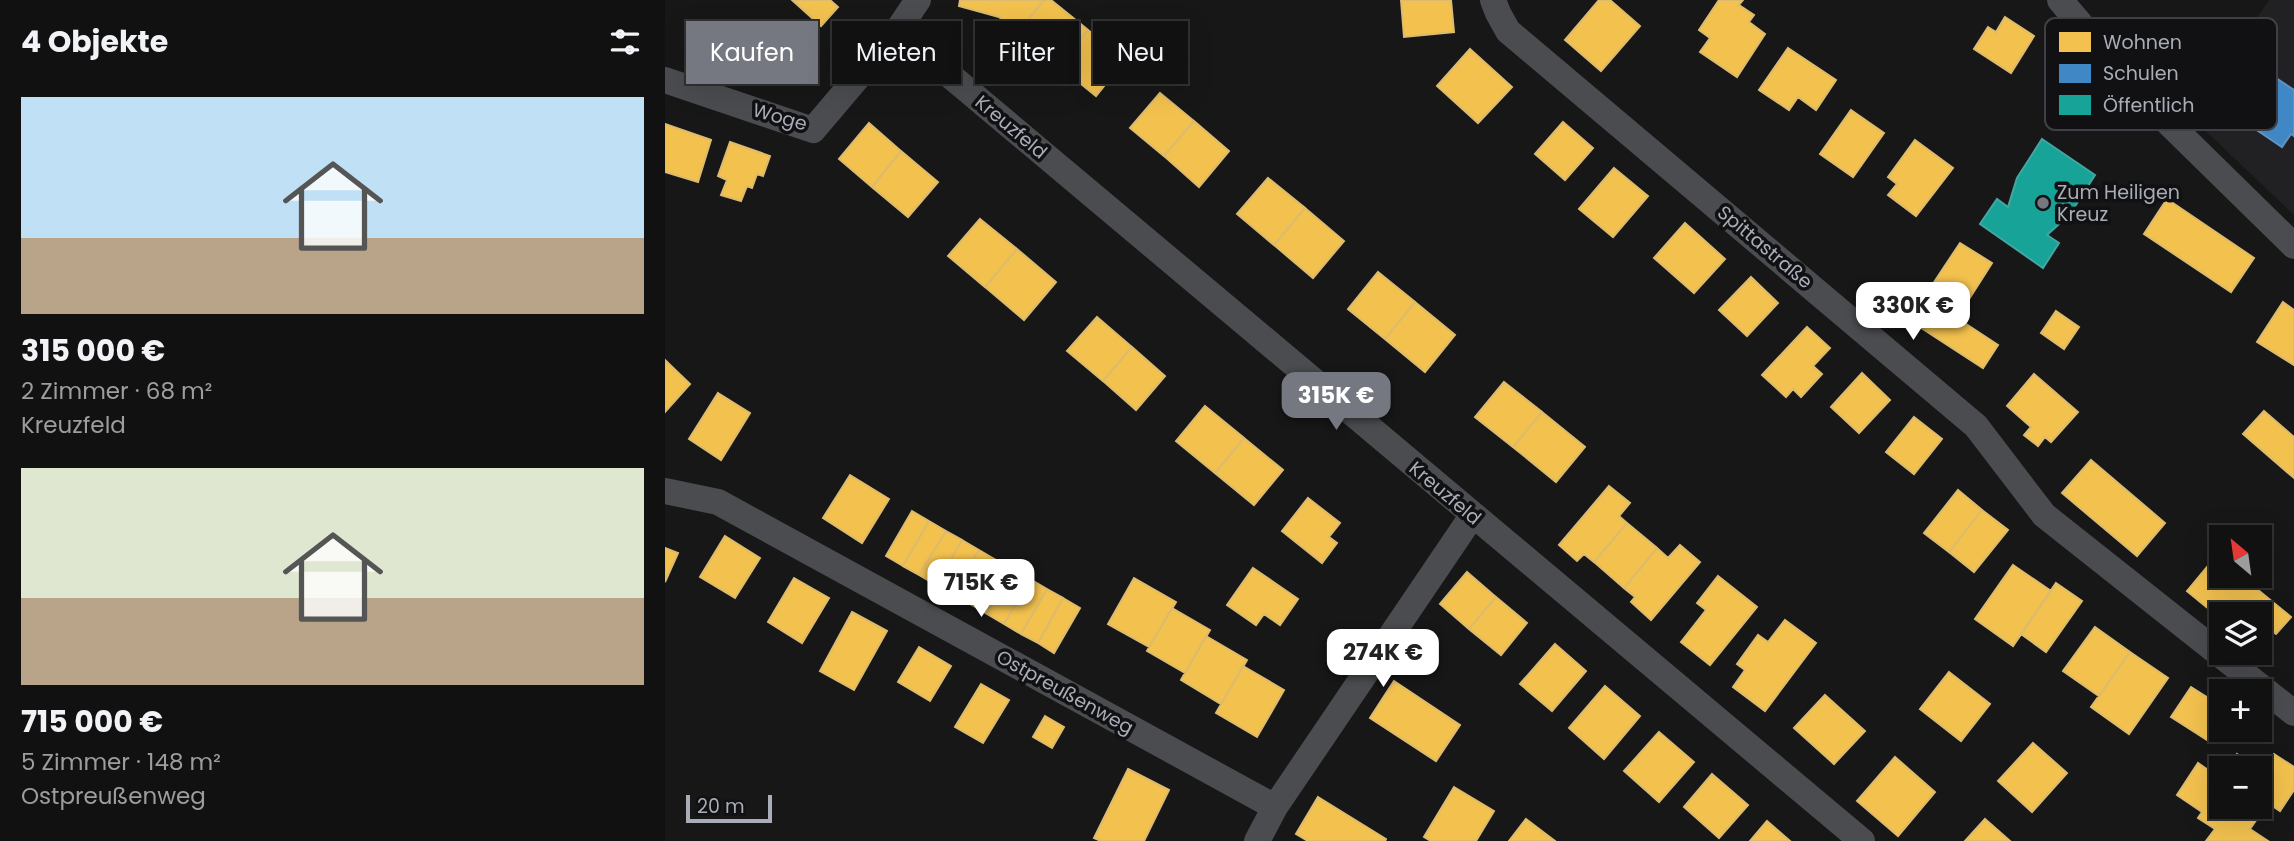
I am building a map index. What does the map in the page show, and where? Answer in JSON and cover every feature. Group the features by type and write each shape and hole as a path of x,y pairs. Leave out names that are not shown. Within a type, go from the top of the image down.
{"street":[{"path":"904,21 918,0"},
{"name":"Spittastraße","path":"1493,0 1508,31 1976,426 2044,515 2294,713"},
{"path":"2060,0 2075,18"},
{"name":"Woge","path":"665,80 813,130 852,84"},
{"name":"Kreuzfeld","path":"960,84 1851,838"},
{"path":"2176,130 2294,246"},
{"name":"Ostpreußenweg","path":"665,491 718,502 1275,807"},
{"path":"1257,841 1275,807 1472,516"}],"shaded area":[{"path":"2269,0 2294,0 2294,215 2205,130 2277,130 2277,18 2257,18"}],"building: Wohnen":[{"path":"792,0 830,0 838,7 821,26"},
{"path":"960,0 1044,0 1027,21 1004,21 999,17 959,6"},
{"path":"1044,0 1051,0 1077,21 1027,21"},
{"path":"1401,0 1451,0 1454,32 1404,37"},
{"path":"1599,0 1610,0 1640,26 1601,71 1565,40"},
{"path":"1719,0 1743,0 1739,5 1754,15 1749,22 1765,34 1737,77 1700,52 1710,38 1699,30"},
{"path":"2005,17 2034,36 2011,73 1974,49 1988,27 1996,32"},
{"path":"1079,23 1088,30 1079,41"},
{"path":"1088,30 1093,34 1093,84 1106,84 1096,96 1079,82 1079,41"},
{"path":"1788,48 1836,80 1816,110 1798,97 1789,110 1759,90"},
{"path":"1470,49 1512,87 1478,123 1437,86"},
{"path":"1160,93 1194,121 1164,156 1130,128"},
{"path":"1851,110 1884,133 1853,177 1820,154"},
{"path":"1194,121 1229,151 1199,187 1164,156"},
{"path":"1563,122 1593,148 1565,180 1535,154"},
{"path":"869,123 901,151 872,187 839,159"},
{"path":"665,124 711,140 698,182 665,172"},
{"path":"1915,140 1953,168 1916,216 1888,195 1897,184 1888,177"},
{"path":"730,142 770,156 763,176 757,174 752,188 747,186 741,201 721,195 727,180 718,176"},
{"path":"901,151 938,182 908,217 872,187"},
{"path":"1614,168 1648,196 1613,237 1579,209"},
{"path":"1268,178 1305,208 1274,245 1237,214"},
{"path":"2167,199 2254,258 2231,292 2144,234"},
{"path":"1305,208 1344,241 1313,278 1274,245"},
{"path":"980,219 1017,249 985,287 948,256"},
{"path":"1685,223 1725,259 1694,293 1654,258"},
{"path":"1960,243 1992,263 1957,318 1998,345 1983,368 1909,320"},
{"path":"1017,249 1056,282 1024,320 985,287"},
{"path":"1378,272 1415,302 1385,339 1348,309"},
{"path":"1751,277 1778,303 1747,336 1719,310"},
{"path":"1415,302 1455,335 1425,372 1385,339"},
{"path":"2283,302 2294,310 2294,365 2257,342"},
{"path":"2056,311 2079,327 2064,349 2041,333"},
{"path":"1097,317 1132,347 1103,381 1067,351"},
{"path":"1807,327 1830,348 1813,366 1822,374 1801,397 1793,389 1786,397 1762,375"},
{"path":"1132,347 1165,376 1136,410 1103,381"},
{"path":"665,360 690,384 665,412"},
{"path":"1862,373 1890,400 1859,433 1831,407"},
{"path":"2034,374 2078,412 2051,442 2045,437 2038,446 2024,435 2031,427 2007,406"},
{"path":"1504,382 1542,412 1513,447 1475,417"},
{"path":"718,393 750,413 721,460 689,439"},
{"path":"1205,406 1244,438 1215,473 1176,441"},
{"path":"2264,411 2294,437 2294,478 2243,434"},
{"path":"1542,412 1585,447 1556,482 1513,447"},
{"path":"1914,417 1942,439 1914,474 1886,452"},
{"path":"1244,438 1283,470 1254,505 1215,473"},
{"path":"2091,460 2165,523 2137,556 2062,493"},
{"path":"850,475 889,499 862,543 823,518"},
{"path":"1609,486 1630,503 1619,516 1627,523 1594,562 1584,554 1577,561 1559,545"},
{"path":"1958,490 1982,510 1949,552 1924,533"},
{"path":"1308,498 1340,523 1329,537 1337,543 1322,563 1282,531"},
{"path":"1982,510 2008,530 1974,572 1949,552"},
{"path":"912,511 929,521 903,566 886,556"},
{"path":"929,521 946,531 919,575 903,566"},
{"path":"1627,523 1657,548 1624,588 1594,562"},
{"path":"946,531 962,540 936,585 919,575"},
{"path":"725,536 760,558 735,598 700,577"},
{"path":"962,540 979,550 953,595 936,585"},
{"path":"1680,545 1700,562 1651,620 1631,602 1635,597 1624,588 1657,548 1668,558"},
{"path":"665,548 678,553 665,582"},
{"path":"979,550 996,560 970,604 953,595"},
{"path":"996,560 1013,569 987,614 970,604"},
{"path":"2013,565 2051,591 2013,646 1975,619"},
{"path":"2209,565 2209,588 2256,588 2291,617 2276,634 2272,631 2272,602 2209,602 2209,609 2187,591"},
{"path":"1253,568 1298,599 1280,625 1264,614 1256,625 1227,605"},
{"path":"1013,569 1030,579 1004,624 987,614"},
{"path":"1467,572 1496,597 1469,629 1440,604"},
{"path":"1718,576 1757,607 1710,665 1681,642 1706,610 1697,603"},
{"path":"794,578 829,598 802,643 768,622"},
{"path":"1134,578 1176,602 1149,647 1108,624"},
{"path":"1030,579 1047,589 1021,634 1004,624"},
{"path":"2056,583 2082,601 2046,652 2021,634"},
{"path":"1047,589 1063,598 1038,643 1021,634"},
{"path":"1496,597 1527,623 1501,655 1469,629"},
{"path":"1063,598 1080,608 1054,653 1038,643"},
{"path":"1172,608 1210,630 1185,673 1147,651"},
{"path":"852,612 887,631 854,690 820,671"},
{"path":"1785,620 1816,643 1765,711 1733,687 1745,670 1737,664 1758,635 1768,642"},
{"path":"2095,627 2130,652 2099,696 2063,671"},
{"path":"1206,636 1247,660 1221,704 1181,680"},
{"path":"1555,644 1586,671 1552,711 1520,684"},
{"path":"919,647 951,666 930,701 898,682"},
{"path":"2130,652 2168,678 2129,734 2091,707"},
{"path":"1243,666 1284,690 1257,737 1216,713"},
{"path":"1949,672 1990,704 1961,741 1920,709"},
{"path":"1394,681 1460,725 1436,761 1370,718"},
{"path":"981,684 1009,700 983,743 955,727"},
{"path":"1605,686 1640,716 1604,759 1569,728"},
{"path":"2191,687 2209,698 2209,741 2171,717"},
{"path":"1825,695 1865,731 1834,764 1794,728"},
{"path":"1045,716 1064,727 1052,748 1033,737"},
{"path":"1659,732 1694,762 1659,802 1624,771"},
{"path":"2033,743 2067,773 2032,812 1998,781"},
{"path":"2274,754 2294,767 2294,790 2280,811 2272,806"},
{"path":"1895,757 1935,792 1898,836 1857,801"},
{"path":"2198,763 2209,771 2209,819 2257,819 2250,829 2268,841 2206,841 2215,829 2198,818 2202,812 2177,795"},
{"path":"1128,769 1169,790 1144,841 1101,841 1094,838"},
{"path":"1712,774 1748,805 1719,838 1684,807"},
{"path":"1454,787 1494,811 1476,841 1431,841 1424,837"},
{"path":"1318,797 1386,839 1385,841 1308,841 1296,834"},
{"path":"1526,819 1555,841 1509,841"},
{"path":"1985,819 2010,841 1965,841"},
{"path":"1767,821 1790,841 1750,841"}],"building: Schulen":[{"path":"2277,79 2294,90 2294,136 2291,134 2282,147 2257,130 2277,130"}],"building: Öffentlich":[{"name":"Zum Heiligen Kreuz","path":"2042,139 2095,175 2070,214 2047,235 2059,243 2043,268 1980,224 1997,199 2008,207 2017,178"}],"place":[{"name":"Zum Heiligen Kreuz","path":"2043,203"}]}
